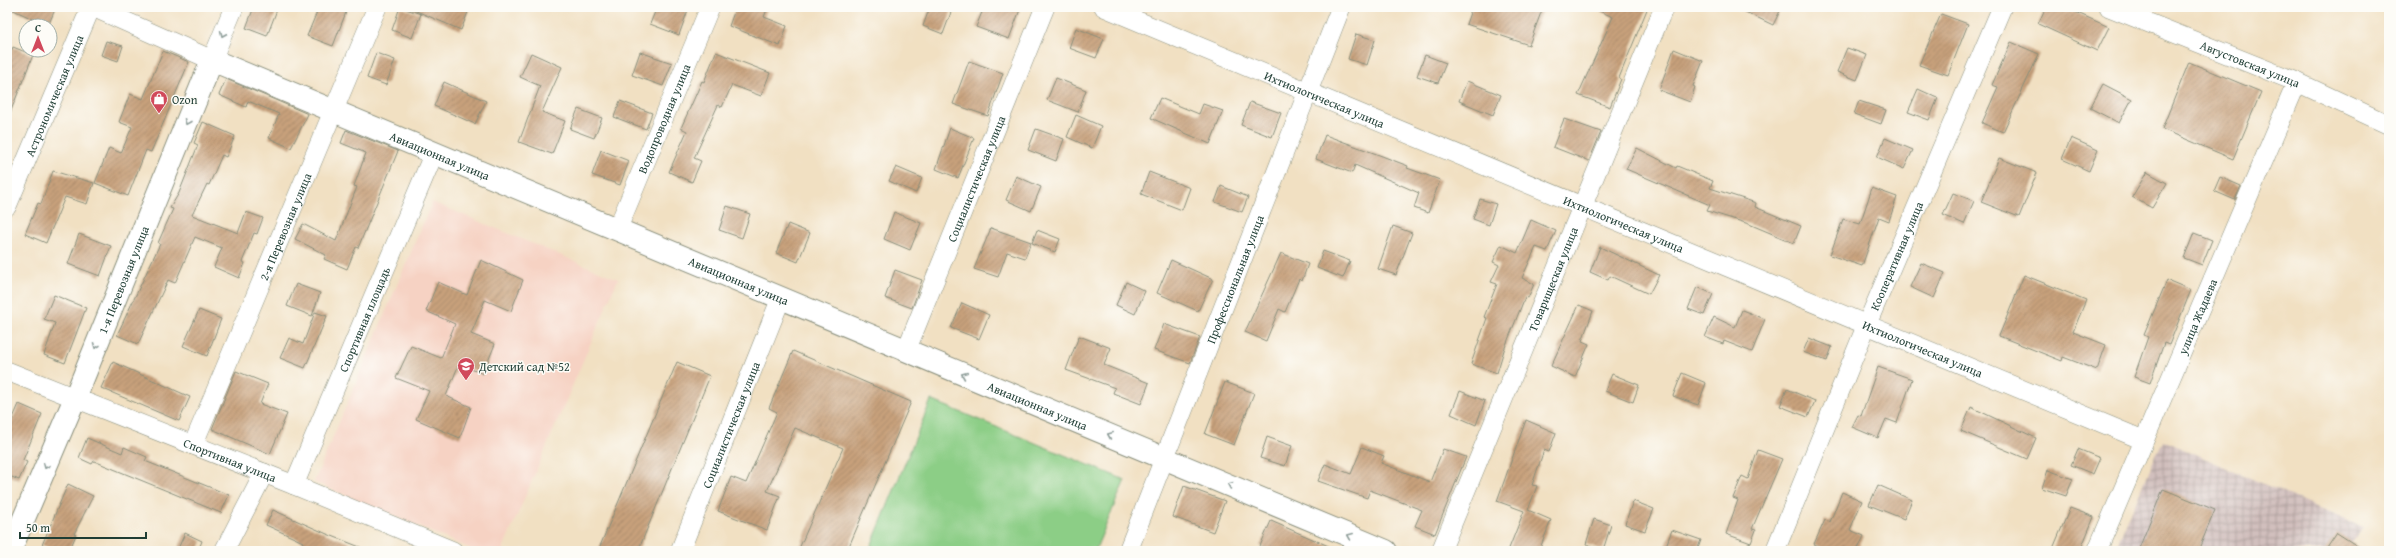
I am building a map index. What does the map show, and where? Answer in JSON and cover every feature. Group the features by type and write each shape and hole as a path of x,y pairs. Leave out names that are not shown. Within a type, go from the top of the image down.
{"main road":[{"name":"Авиационная улица","path":"212,60 1386,551"},
{"name":"1-я Перевозная улица","path":"10,551 75,398 212,60"}],"street":[{"name":"Авиационная улица","path":"92,7 212,60"},
{"name":"Астрономическая улица","path":"7,206 92,7"},
{"name":"1-я Перевозная улица","path":"212,60 234,7"},
{"name":"2-я Перевозная улица","path":"193,445 377,7"},
{"name":"Водопроводная улица","path":"617,230 710,7"},
{"name":"Социалистическая улица","path":"906,350 1045,7"},
{"name":"Ихтиологическая улица","path":"1104,7 2143,440"},
{"name":"Профессиональная улица","path":"1128,551 1341,7"},
{"name":"Товарищеская улица","path":"1441,551 1664,7"},
{"name":"Кооперативная улица","path":"1775,551 1867,324 2002,7"},
{"name":"Августовская улица","path":"2109,7 2297,82 2389,125"},
{"name":"улица Жадаева","path":"2097,551 2143,440 2297,82"},
{"name":"Спортивная площадь","path":"294,485 434,153"},
{"name":"Социалистическая улица","path":"680,551 780,298"},
{"name":"Спортивная улица","path":"7,371 294,485 453,551"},
{"path":"224,551 264,473"}],"shaded area":[{"name":"Детский сад №52","path":"432,202 618,279 502,551 476,551 314,482"},
{"path":"2163,440 2362,527 2347,551 2114,551"}],"green space":[{"path":"931,400 1125,480 1095,551 869,551"}],"building":[{"path":"7,7 56,7 51,18 31,18"},
{"path":"254,7 278,7 267,36 246,28"},
{"path":"319,7 348,7 333,46 307,36"},
{"path":"400,7 421,14 412,38 392,30"},
{"path":"407,7 470,7 461,30"},
{"path":"657,7 689,7 679,35 650,24"},
{"path":"736,7 768,7 764,17 787,26 780,46 729,26"},
{"path":"930,7 953,7 943,34 923,26"},
{"path":"984,7 1021,7 1009,39 976,27"},
{"path":"1472,7 1543,7 1529,45 1466,24"},
{"path":"1590,7 1648,7 1619,78 1621,79 1610,107 1578,95 1613,17"},
{"path":"1735,7 1782,7 1773,25"},
{"path":"2046,7 2064,7 2109,27 2097,51 2038,24"},
{"path":"1941,14 1968,24 1948,75 1919,65"},
{"path":"1076,28 1104,39 1096,58 1069,48"},
{"path":"1356,34 1375,40 1367,65 1348,59"},
{"path":"106,41 123,46 118,61 101,55"},
{"path":"2011,42 2039,54 2003,132 1982,123 1998,87 1992,85"},
{"path":"13,47 18,49 18,58 32,58 8,118 7,61"},
{"path":"1847,48 1867,55 1857,80 1837,72"},
{"path":"1674,49 1703,61 1693,86 1695,87 1690,102 1659,90"},
{"path":"163,51 189,62 151,152 146,150 128,196 95,183 109,148 121,153 132,127 119,122 130,94 143,99"},
{"path":"640,52 672,63 663,86 632,75"},
{"path":"716,52 770,73 761,96 732,85 722,107 718,105 694,158 701,161 692,182 669,172 687,131 681,128 702,81 704,82"},
{"path":"376,53 395,60 386,85 367,78"},
{"path":"531,53 562,67 542,112 565,121 552,154 519,142 540,86 520,77"},
{"path":"1425,55 1446,63 1438,83 1417,76"},
{"path":"969,61 1003,73 988,116 953,104"},
{"path":"2189,62 2261,92 2233,159 2162,129"},
{"path":"1056,78 1086,90 1078,112 1047,100"},
{"path":"226,79 308,114 291,148 269,138 279,114 248,101 246,107 219,95"},
{"path":"1467,81 1501,95 1493,115 1459,101"},
{"path":"444,82 486,101 475,124 434,106"},
{"path":"2103,84 2132,99 2119,123 2090,108"},
{"path":"1918,89 1938,98 1929,120 1908,112"},
{"path":"1160,98 1199,114 1203,104 1223,111 1210,144 1151,118"},
{"path":"620,101 652,113 646,129 614,117"},
{"path":"1859,101 1886,110 1881,124 1854,114"},
{"path":"1250,102 1281,113 1272,137 1241,125"},
{"path":"578,109 602,118 594,138 570,129"},
{"path":"1076,115 1101,126 1092,148 1067,137"},
{"path":"1564,119 1601,132 1589,161 1553,147"},
{"path":"203,122 235,136 226,157 222,155 209,185 207,184 192,215 238,233 246,212 263,218 257,234 254,233 242,262 245,263 239,278 214,267 222,248 195,237 175,283 168,280 138,344 117,335 160,244 158,243 173,209 170,208 179,193 198,145 194,143"},
{"path":"950,128 974,138 958,178 936,169"},
{"path":"1036,129 1064,139 1056,161 1028,150"},
{"path":"346,130 398,151 358,248 356,247 347,269 324,259 326,255 295,239 303,224 336,241 357,187 354,186 366,153 341,143"},
{"path":"1325,135 1408,166 1407,168 1440,180 1428,213 1414,208 1419,193 1355,165 1352,173 1316,159"},
{"path":"1885,138 1913,150 1904,169 1877,157"},
{"path":"2071,138 2098,150 2089,171 2062,159"},
{"path":"1637,148 1676,168 1677,166 1713,181 1710,188 1756,203 1755,207 1801,226 1794,243 1749,224 1707,211 1710,205 1626,169"},
{"path":"601,150 629,161 620,185 592,175"},
{"path":"1999,158 2037,173 2019,217 1981,202"},
{"path":"896,167 922,178 916,193 889,181"},
{"path":"53,171 94,183 87,204 65,197 46,243 25,234 38,203 41,204"},
{"path":"1149,172 1190,188 1182,210 1141,194"},
{"path":"2147,172 2167,183 2152,208 2132,197"},
{"path":"1016,176 1041,187 1031,211 1006,200"},
{"path":"2220,177 2241,186 2235,200 2214,191"},
{"path":"1221,186 1248,197 1242,212 1215,202"},
{"path":"1872,188 1897,197 1889,221 1879,217 1862,266 1830,255 1843,219 1860,224"},
{"path":"1953,193 1974,201 1964,224 1943,215"},
{"path":"1480,199 1496,204 1489,225 1473,219"},
{"path":"727,206 750,214 742,238 719,230"},
{"path":"894,212 921,223 910,250 884,239"},
{"path":"1531,220 1556,231 1547,251 1536,247 1522,278 1534,284 1528,298 1525,297 1504,350 1497,373 1471,364 1487,318 1484,317 1497,284 1491,282 1499,265 1493,262 1501,245 1517,253"},
{"path":"788,224 810,233 798,262 776,253"},
{"path":"1393,226 1412,233 1396,275 1378,269"},
{"path":"991,228 1031,242 1025,258 1007,252 998,277 974,269"},
{"path":"1037,230 1060,239 1055,252 1032,243"},
{"path":"2194,233 2212,240 2202,265 2184,258"},
{"path":"79,234 111,246 100,276 68,264"},
{"path":"1600,247 1659,275 1649,294 1610,276 1608,280 1590,272"},
{"path":"1323,251 1350,261 1343,278 1317,268"},
{"path":"1281,253 1308,264 1302,281 1299,279 1285,312 1279,309 1266,341 1245,332"},
{"path":"481,260 523,280 511,311 485,300 471,334 495,344 483,374 459,364 446,396 471,407 460,438 416,419 429,391 396,378 411,346 441,358 455,324 426,311 438,282 467,295"},
{"path":"1171,260 1213,279 1198,311 1157,293"},
{"path":"1921,263 1945,273 1934,298 1910,287"},
{"path":"895,270 922,280 912,308 885,298"},
{"path":"2024,275 2086,300 2073,332 2106,345 2097,370 2063,357 2062,361 1999,336"},
{"path":"2167,280 2191,290 2169,345 2164,343 2150,383 2134,377 2148,337 2144,335"},
{"path":"1126,282 1145,291 1135,314 1116,305"},
{"path":"296,284 320,293 312,316 287,306"},
{"path":"1697,287 1713,294 1704,315 1688,309"},
{"path":"54,295 86,308 65,363 44,355 55,323 44,319"},
{"path":"962,303 989,315 979,339 951,328"},
{"path":"1579,305 1593,311 1582,341 1589,344 1575,377 1551,366"},
{"path":"199,310 221,319 207,356 183,346"},
{"path":"1742,310 1765,319 1752,352 1724,341 1723,344 1705,337 1714,317 1735,327"},
{"path":"315,312 327,316 305,368 280,358 289,338 303,344"},
{"path":"1164,324 1200,337 1190,363 1154,350"},
{"path":"1079,336 1111,348 1104,365 1149,383 1141,404 1113,393 1115,388 1066,370"},
{"path":"1809,338 1832,347 1827,361 1803,352"},
{"path":"793,351 911,402 847,551 798,551 843,448 795,428 767,491 780,496 767,530 718,511 731,477 746,483 777,412 769,408"},
{"path":"113,362 190,397 179,421 101,388"},
{"path":"677,362 710,376 638,551 598,551"},
{"path":"1878,367 1912,379 1897,423 1886,419 1878,438 1852,427 1858,415 1861,416"},
{"path":"236,371 268,384 260,404 287,414 270,454 212,429"},
{"path":"1682,373 1706,383 1698,405 1673,396"},
{"path":"1612,374 1639,385 1633,402 1605,391"},
{"path":"1225,382 1254,393 1234,445 1205,434"},
{"path":"1787,389 1815,401 1808,417 1780,406"},
{"path":"1460,391 1485,401 1476,425 1451,414"},
{"path":"19,404 42,414 23,460 27,462 19,480 7,475 7,432"},
{"path":"1971,407 2036,438 2027,459 1961,431"},
{"path":"1526,420 1556,433 1549,452 1544,450 1532,485 1537,486 1528,510 1551,520 1539,551 1508,551 1524,511 1497,501"},
{"path":"1267,437 1292,446 1285,466 1260,458"},
{"path":"87,438 122,453 124,447 147,457 145,461 229,495 221,513 94,461 92,464 79,458"},
{"path":"1362,447 1384,456 1381,463 1430,482 1443,449 1466,457 1435,534 1415,526 1422,510 1370,490 1367,498 1318,481 1325,464 1351,474"},
{"path":"2078,449 2100,458 2093,474 2071,465"},
{"path":"1758,450 1782,459 1752,529 1756,530 1751,543 1726,534 1738,500 1733,498 1742,476 1748,479"},
{"path":"2048,470 2073,479 2066,496 2042,488"},
{"path":"68,484 93,496 74,534 76,535 69,551 56,551 42,545"},
{"path":"1878,485 1912,500 1904,519 1869,505"},
{"path":"1184,486 1225,501 1213,532 1173,517"},
{"path":"2163,489 2215,510 2198,551 2138,551"},
{"path":"1842,492 1862,501 1850,530 1864,536 1857,551 1830,551 1814,544 1825,520 1830,522"},
{"path":"1633,501 1654,509 1645,531 1625,524"},
{"path":"2070,508 2094,517 2080,551 2052,551"},
{"path":"273,510 370,551 298,551 303,542 266,525"},
{"path":"1594,519 1611,525 1603,550 1586,544"},
{"path":"1271,521 1340,551 1273,551 1260,546"},
{"path":"1672,530 1701,540 1697,551 1664,551"},
{"path":"185,533 202,541 198,551 177,551"},
{"path":"2337,533 2365,551 2325,551"}],"place":[{"name":"Ozon","path":"159,114"},
{"name":"Детский сад №52","path":"466,381"}]}
